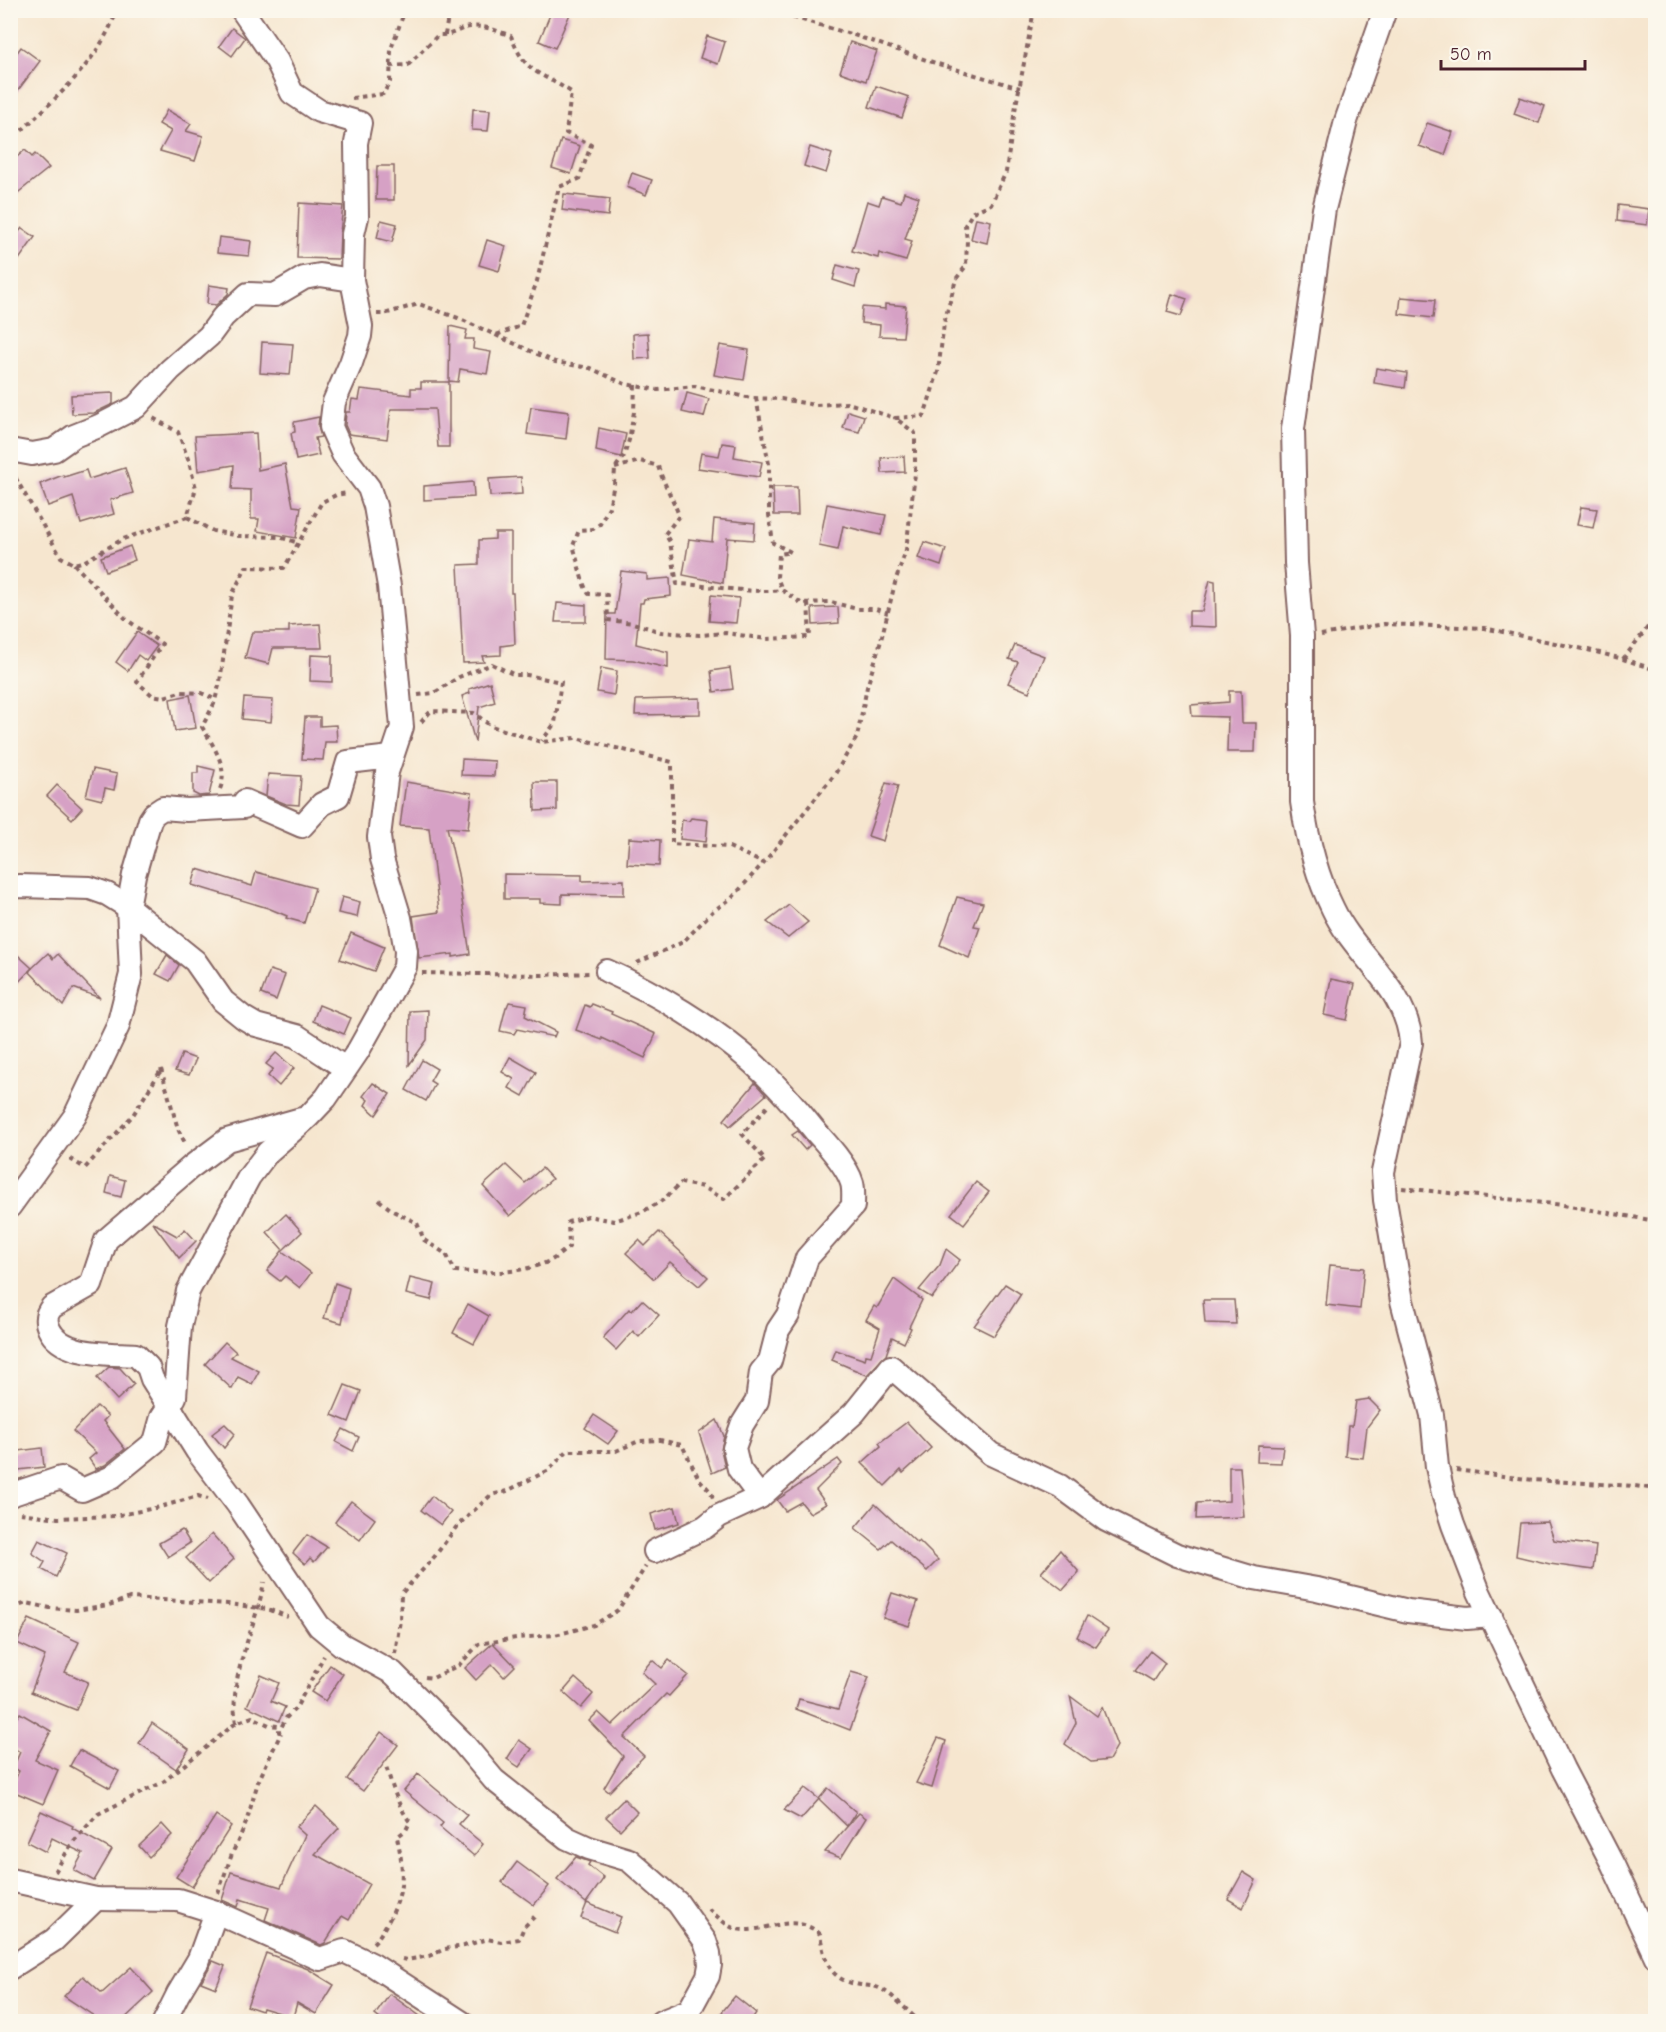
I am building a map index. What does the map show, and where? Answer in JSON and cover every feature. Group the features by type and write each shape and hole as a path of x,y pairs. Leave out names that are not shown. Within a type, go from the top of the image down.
{"street":[{"path":"10,1495 61,1478 82,1490 112,1477 155,1442 162,1417 175,1397 180,1326 188,1291 249,1177 268,1152 326,1098 358,1051 405,967 406,951 400,918 382,859 379,837 387,772 402,727 389,586 375,506 369,488 343,454 331,427 334,402 351,363 361,326 352,280 353,234 357,217 356,143 360,123 320,111 292,93 277,62 242,10"},
{"path":"1385,10 1346,121 1324,209 1293,429 1296,563 1302,636 1302,790 1306,830 1333,909 1351,939 1389,985 1410,1032 1412,1043 1383,1172 1384,1186 1402,1301 1432,1415 1437,1467 1453,1525 1491,1616 1656,1958"},
{"path":"10,450 32,454 54,450 74,436 136,407 170,370 209,336 223,317 248,294 275,295 304,278 321,274 352,280"},
{"path":"10,1206 75,1116 118,1026 131,974 128,907 144,839 154,813 163,808 213,810 244,807 245,801 302,826 322,804 338,796 348,762 395,748"},
{"path":"10,887 90,888 107,894 128,907 195,961 223,1001 244,1018 256,1025 297,1036 345,1068"},
{"path":"607,971 632,982 672,1005 752,1062 782,1091 837,1155 852,1183 853,1206 807,1258 788,1315 778,1330 770,1361 761,1372 757,1401 742,1425 734,1448 739,1469 760,1497"},
{"path":"308,1117 227,1140 192,1167 106,1240 91,1285 66,1298 48,1311 46,1322 57,1339 74,1349 136,1355 148,1367 152,1379 197,1451 238,1505 326,1632 342,1645 393,1673 462,1742 494,1780 567,1838 589,1848 629,1860 678,1903 705,1941 709,1953 708,1976 685,2017 661,2022"},
{"path":"655,1551 705,1527 719,1516 760,1497 854,1413 891,1367 990,1454 1060,1486 1106,1520 1177,1555 1254,1578 1317,1589 1408,1611 1467,1618 1491,1616"},
{"path":"10,1880 96,1899 178,1900 214,1911 320,1959 344,1951 373,1965 461,2022"},
{"path":"10,1968 54,1940 96,1899"},
{"path":"164,2022 199,1959 214,1911"}],"path":[{"path":"10,144 78,77 100,47 117,10"},
{"path":"346,99 383,94 390,82 390,49 405,10"},
{"path":"445,35 448,10"},
{"path":"767,10 1020,88"},
{"path":"895,418 924,416 938,372 947,312 956,279 966,266 968,240 965,225 973,212 991,204 1006,172 1034,10"},
{"path":"390,66 408,65 438,35 450,36 469,27 490,28 511,36 519,56 532,71 571,92 566,133 591,145 579,179 559,187 537,281 521,326 495,335"},
{"path":"359,314 384,314 419,304 458,318 555,362 590,368 625,384 658,390 695,386 756,398 781,399 814,405 848,403 895,418 915,433 915,474 906,550 867,687 857,737 835,774 763,863 732,897 713,911 683,942 637,963 607,971 542,975 424,973 405,967"},
{"path":"635,386 634,412 629,440 624,456 615,468 609,507 600,524 593,529 579,530 573,546 584,588 589,594 607,595 608,620 633,623 661,632 726,633 766,639 810,637 808,603"},
{"path":"756,398 769,464 769,515 773,543 791,552 779,554 777,577 782,590 801,603 831,602 857,609 876,609 888,613"},
{"path":"129,411 156,419 178,432 196,488 187,517"},
{"path":"615,468 640,461 658,466 679,516 665,534 670,542 677,584 760,592 782,590"},
{"path":"10,470 61,557 74,564 127,620 162,644 137,682 152,695 164,697 180,692 201,693 215,699"},
{"path":"213,810 223,784 220,762 202,727 215,699 220,681 232,595 246,567 284,568 322,502 336,495 369,488"},
{"path":"74,564 85,561 123,539 187,517 213,531 239,536 279,537 299,543"},
{"path":"1623,659 1656,614"},
{"path":"1302,636 1340,633 1384,624 1484,628 1623,659 1656,670"},
{"path":"400,697 434,693 459,677 492,664 515,675 528,675 561,682 555,723 541,742"},
{"path":"400,697 431,711 474,713 490,726 541,742 576,738 672,762 672,844 729,847 763,863"},
{"path":"395,748 431,711"},
{"path":"52,1148 85,1168 133,1114 161,1069 178,1129 189,1148"},
{"path":"379,1200 393,1211 417,1223 424,1240 446,1254 455,1271 483,1273 513,1271 548,1263 569,1247 568,1222 588,1216 614,1221 642,1212 663,1200 681,1184 703,1187 724,1199 765,1159 742,1134 782,1091"},
{"path":"1384,1186 1563,1205 1656,1221"},
{"path":"655,1551 618,1610 594,1625 555,1635 479,1644 459,1665 433,1678 393,1673 401,1594 435,1556 457,1526 491,1495 507,1491 549,1470 567,1451 616,1451 639,1441 660,1440 682,1445 699,1479 711,1492 719,1516"},
{"path":"1437,1467 1534,1480 1656,1489"},
{"path":"10,1514 58,1518 115,1516 198,1496 217,1503 238,1505"},
{"path":"236,1723 233,1708 240,1665 260,1608 269,1552"},
{"path":"10,1619 18,1606 27,1603 76,1610 109,1605 130,1598 228,1604 268,1609 326,1632 296,1708 286,1718 279,1732 279,1726 269,1725 252,1717 236,1723 164,1782 98,1814 72,1843 45,1887"},
{"path":"214,1911 232,1854 244,1830 258,1782 281,1733"},
{"path":"344,1951 372,1944 379,1938 402,1890 398,1837 411,1822 400,1808 398,1796 386,1766"},
{"path":"678,1903 694,1900 735,1928 747,1929 789,1923 817,1932 820,1935 825,1962 839,1977 848,1982 874,1986 886,1992 920,2022"},
{"path":"399,1959 408,1960 429,1956 445,1949 487,1939 501,1942 519,1939 524,1927 535,1916"}],"building":[{"path":"552,10 561,10 570,14 555,48 539,41"},
{"path":"232,28 245,38 232,56 219,46"},
{"path":"707,36 725,42 718,64 700,58"},
{"path":"850,42 877,51 866,81 840,72"},
{"path":"21,47 40,61 10,101 10,62"},
{"path":"876,86 909,97 902,118 869,107"},
{"path":"1520,97 1545,106 1539,123 1514,114"},
{"path":"473,109 490,110 488,131 472,130"},
{"path":"167,110 191,124 186,131 203,136 195,161 160,151 171,131 159,124"},
{"path":"1427,123 1453,132 1445,155 1419,146"},
{"path":"561,140 580,146 571,174 552,168"},
{"path":"810,147 832,154 826,173 804,166"},
{"path":"25,150 32,157 35,154 49,168 10,199 10,163"},
{"path":"377,166 394,166 394,200 376,200"},
{"path":"632,173 652,180 646,195 627,187"},
{"path":"904,192 919,197 905,239 912,241 906,261 879,253 878,258 852,251 867,201 879,205 882,196 901,202"},
{"path":"564,194 610,199 608,216 562,210"},
{"path":"299,203 343,206 339,259 297,258"},
{"path":"1618,205 1649,209 1647,225 1617,221"},
{"path":"976,218 991,221 987,243 971,239"},
{"path":"381,220 397,224 392,242 377,238"},
{"path":"22,228 35,237 10,272 10,243"},
{"path":"219,237 251,241 249,256 217,253"},
{"path":"487,240 506,246 499,271 479,265"},
{"path":"837,265 859,271 855,287 833,280"},
{"path":"209,285 229,288 228,294 216,305 207,304"},
{"path":"1172,294 1187,299 1181,316 1167,312"},
{"path":"1401,297 1435,300 1433,318 1399,314"},
{"path":"885,304 906,306 903,337 879,336 880,325 861,323 862,307 885,309"},
{"path":"450,326 467,330 465,339 474,339 473,349 491,352 487,374 460,369 458,382 449,381"},
{"path":"648,333 650,358 634,359 633,334"},
{"path":"262,342 293,344 290,375 260,373"},
{"path":"720,345 749,350 744,380 714,375"},
{"path":"1376,368 1407,373 1405,388 1374,383"},
{"path":"421,382 449,382 449,447 438,447 435,409 391,409 387,439 349,434 345,425 346,412 350,412 352,399 359,400 361,389 411,395 411,388 421,388"},
{"path":"113,393 113,404 94,413 72,414 71,395"},
{"path":"687,393 709,399 704,417 682,412"},
{"path":"531,407 569,412 566,439 527,434"},
{"path":"848,411 864,416 859,432 843,428"},
{"path":"319,417 318,426 321,437 315,438 319,455 296,460 291,433 295,432 294,422"},
{"path":"599,428 626,434 621,457 596,451"},
{"path":"256,433 258,470 285,464 293,506 301,507 296,538 257,531 259,519 251,519 251,490 232,489 234,465 198,471 195,436"},
{"path":"722,443 736,445 734,457 762,462 759,477 698,468 701,453 719,456"},
{"path":"904,456 905,472 882,473 881,458"},
{"path":"125,468 133,493 110,500 114,514 81,524 73,497 48,506 40,484 63,475 64,477 86,470 89,479"},
{"path":"521,477 522,494 490,496 489,479"},
{"path":"473,482 474,497 424,500 424,486"},
{"path":"773,487 797,487 798,515 774,515"},
{"path":"827,504 886,515 881,535 843,526 838,550 819,546"},
{"path":"1581,507 1597,509 1593,528 1577,525"},
{"path":"714,519 755,523 754,540 727,538 723,583 683,575 689,539 712,542"},
{"path":"495,533 511,533 511,593 513,593 515,644 501,646 501,655 482,656 484,662 463,663 458,565 479,564 479,540 495,539"},
{"path":"924,542 946,549 941,566 918,558"},
{"path":"130,546 135,560 106,571 101,557"},
{"path":"621,571 647,574 647,580 670,578 671,596 644,599 643,603 640,603 636,644 668,652 668,668 633,660 606,659 607,614 615,614"},
{"path":"1210,580 1215,581 1216,627 1189,626 1189,611 1202,611"},
{"path":"711,595 739,598 736,623 709,621"},
{"path":"557,603 586,605 586,622 555,622"},
{"path":"838,607 839,623 813,625 812,608"},
{"path":"320,624 322,648 273,648 269,664 245,658 252,632 289,632 289,626"},
{"path":"137,632 157,646 146,661 138,655 128,671 116,662"},
{"path":"1015,645 1044,656 1029,692 1008,683 1018,662 1009,659"},
{"path":"311,655 332,656 332,682 310,681"},
{"path":"601,668 617,671 614,695 597,692"},
{"path":"730,668 733,689 714,692 711,671"},
{"path":"490,682 495,702 479,707 475,742 462,696 470,693 469,689"},
{"path":"1229,691 1241,691 1242,723 1256,723 1255,752 1227,752 1228,717 1192,716 1191,705 1229,702"},
{"path":"190,695 196,728 175,731 170,699"},
{"path":"244,698 273,700 271,722 242,719"},
{"path":"700,698 700,714 635,715 636,700"},
{"path":"305,717 320,717 320,726 336,725 337,742 325,742 323,760 302,759"},
{"path":"462,759 495,761 494,776 461,775"},
{"path":"198,766 215,770 209,795 199,796 193,793 193,773 198,773"},
{"path":"93,769 117,774 114,790 105,788 102,800 86,796"},
{"path":"268,774 301,776 299,805 286,804 266,796"},
{"path":"406,782 472,793 468,829 447,827 458,874 470,954 419,958 413,916 439,912 429,828 400,826"},
{"path":"534,782 557,782 557,810 535,811"},
{"path":"886,783 898,786 883,841 868,836"},
{"path":"57,785 82,808 72,819 47,796"},
{"path":"691,818 708,820 706,842 680,839 682,820 689,821"},
{"path":"629,838 660,840 659,866 627,864"},
{"path":"197,869 252,886 256,872 315,888 304,923 286,918 287,916 268,908 192,885"},
{"path":"504,874 582,875 582,881 624,880 624,895 562,894 562,904 540,903 540,899 504,899"},
{"path":"342,897 360,902 357,917 338,913"},
{"path":"957,897 983,903 974,926 980,927 969,958 940,945"},
{"path":"789,905 808,922 788,938 767,922"},
{"path":"351,933 384,947 374,971 340,959"},
{"path":"10,948 32,968 10,991"},
{"path":"48,953 53,959 58,954 100,998 73,988 63,1006 29,971"},
{"path":"167,955 179,965 170,981 156,974"},
{"path":"270,970 285,975 276,1000 261,994"},
{"path":"1331,979 1355,984 1347,1020 1324,1015"},
{"path":"509,1002 527,1005 525,1016 556,1032 554,1037 517,1029 514,1034 500,1031"},
{"path":"592,1004 656,1034 645,1058 602,1038 602,1040 576,1030 585,1005 590,1007"},
{"path":"319,1005 351,1018 344,1034 313,1021"},
{"path":"428,1010 427,1040 409,1065 410,1011"},
{"path":"276,1053 294,1068 279,1086 268,1076 273,1069 266,1064"},
{"path":"182,1054 196,1059 189,1075 175,1071"},
{"path":"510,1057 536,1072 523,1096 509,1088 514,1079 502,1072"},
{"path":"422,1060 437,1069 430,1081 435,1084 426,1101 406,1090"},
{"path":"373,1083 390,1094 376,1115 365,1105 368,1100 363,1096"},
{"path":"755,1083 766,1095 730,1126 724,1120"},
{"path":"798,1131 810,1145 805,1150 792,1135"},
{"path":"506,1165 525,1183 542,1168 552,1179 510,1216 483,1186"},
{"path":"110,1176 125,1180 121,1197 106,1193"},
{"path":"976,1182 989,1192 964,1224 951,1214"},
{"path":"286,1214 302,1232 283,1250 267,1232"},
{"path":"152,1222 177,1236 185,1229 196,1241 179,1258"},
{"path":"659,1232 708,1277 699,1286 670,1262 654,1279 626,1253 639,1240 645,1246"},
{"path":"946,1249 960,1260 932,1298 919,1290 940,1265"},
{"path":"282,1251 311,1273 300,1288 285,1276 280,1281 267,1271"},
{"path":"1330,1265 1364,1268 1360,1309 1326,1305"},
{"path":"410,1278 435,1284 431,1300 406,1294"},
{"path":"894,1279 922,1300 904,1343 892,1337 886,1355 867,1375 832,1360 836,1350 865,1360 866,1355 871,1356 880,1328 866,1320 874,1306 877,1308"},
{"path":"335,1283 349,1288 342,1323 324,1318"},
{"path":"1005,1284 1021,1294 994,1336 974,1326"},
{"path":"642,1300 659,1315 639,1337 633,1331 616,1350 603,1338 629,1309 632,1311"},
{"path":"1203,1300 1234,1300 1236,1324 1205,1323"},
{"path":"468,1304 489,1316 474,1344 453,1333"},
{"path":"225,1342 236,1352 231,1357 259,1371 252,1384 238,1377 232,1389 205,1364"},
{"path":"109,1367 120,1368 134,1384 117,1400 97,1378"},
{"path":"345,1385 361,1391 349,1422 332,1415"},
{"path":"1369,1399 1380,1410 1367,1427 1363,1458 1345,1456 1348,1426 1352,1426 1356,1401"},
{"path":"97,1406 108,1416 103,1421 125,1449 105,1465 96,1469 89,1459 96,1453 73,1431"},
{"path":"594,1415 618,1431 608,1444 585,1428"},
{"path":"717,1420 724,1436 721,1450 725,1467 712,1473 699,1433"},
{"path":"907,1422 931,1448 903,1473 901,1470 885,1486 862,1463 881,1446 879,1443"},
{"path":"225,1424 235,1434 224,1448 212,1434"},
{"path":"343,1429 359,1437 353,1451 336,1442"},
{"path":"1258,1445 1283,1446 1281,1463 1257,1462"},
{"path":"42,1448 44,1467 10,1471 10,1452"},
{"path":"838,1459 842,1464 816,1490 826,1504 810,1513 801,1502 785,1511 777,1500"},
{"path":"1229,1467 1240,1467 1244,1517 1196,1519 1197,1503 1229,1501"},
{"path":"432,1496 451,1512 441,1525 421,1510"},
{"path":"351,1501 375,1519 360,1540 335,1522"},
{"path":"875,1504 938,1560 927,1571 891,1540 881,1549 855,1528"},
{"path":"675,1507 679,1523 655,1530 651,1514"},
{"path":"1548,1522 1554,1540 1596,1546 1593,1570 1516,1556 1520,1523"},
{"path":"182,1530 190,1543 168,1557 159,1543"},
{"path":"212,1534 234,1559 209,1583 186,1558"},
{"path":"307,1535 327,1547 314,1562 310,1558 305,1564 293,1553"},
{"path":"39,1540 67,1553 56,1577 41,1569 45,1562 32,1553"},
{"path":"1060,1550 1079,1572 1063,1590 1041,1573"},
{"path":"892,1593 918,1601 909,1626 883,1618"},
{"path":"1087,1616 1108,1630 1096,1647 1077,1637"},
{"path":"29,1619 79,1642 65,1672 88,1682 76,1710 31,1692 45,1656 17,1643"},
{"path":"493,1643 515,1666 504,1677 492,1664 476,1680 465,1668"},
{"path":"1150,1651 1165,1663 1153,1681 1135,1670"},
{"path":"652,1660 662,1668 669,1660 688,1675 669,1696 666,1694 624,1737 644,1756 609,1792 604,1788 623,1756 589,1721 598,1712 612,1725 655,1684 642,1672"},
{"path":"330,1665 343,1674 325,1701 311,1692"},
{"path":"851,1672 869,1677 850,1730 796,1709 799,1699 838,1709"},
{"path":"261,1675 279,1683 271,1701 285,1707 279,1721 247,1706"},
{"path":"575,1678 593,1694 581,1708 563,1692"},
{"path":"1070,1696 1097,1716 1102,1707 1117,1746 1109,1760 1091,1762 1065,1744 1076,1723"},
{"path":"20,1713 51,1731 35,1760 58,1770 43,1804 10,1790 19,1771 13,1768 20,1752 10,1746 10,1727"},
{"path":"152,1723 189,1749 176,1769 139,1743"},
{"path":"381,1732 398,1745 363,1791 347,1779"},
{"path":"938,1738 946,1741 932,1788 916,1783"},
{"path":"519,1740 532,1749 519,1767 507,1759"},
{"path":"79,1750 119,1771 110,1788 70,1766"},
{"path":"418,1774 467,1815 459,1824 483,1844 474,1856 440,1827 443,1823 404,1791"},
{"path":"805,1788 819,1799 801,1819 784,1810"},
{"path":"828,1788 856,1812 847,1826 819,1799"},
{"path":"624,1799 637,1812 620,1830 606,1817"},
{"path":"316,1806 339,1828 315,1854 369,1884 349,1920 342,1916 325,1943 321,1945 265,1920 269,1908 240,1899 238,1907 222,1900 231,1872 281,1887 305,1835 296,1827"},
{"path":"41,1811 73,1826 72,1828 112,1850 94,1881 74,1870 83,1853 52,1838 46,1852 27,1842"},
{"path":"859,1813 866,1818 841,1858 825,1852"},
{"path":"216,1815 231,1826 192,1887 176,1877"},
{"path":"162,1824 172,1835 149,1857 139,1846"},
{"path":"576,1857 590,1862 588,1865 604,1878 586,1903 557,1879"},
{"path":"517,1862 549,1886 534,1905 502,1882"},
{"path":"1243,1872 1256,1880 1243,1908 1228,1899"},
{"path":"587,1903 621,1917 615,1932 581,1918"},
{"path":"266,1953 308,1969 334,1985 316,2014 297,2003 293,2017 247,2006"},
{"path":"213,1961 225,1966 216,1988 201,1982"},
{"path":"131,1967 153,1992 121,2022 103,2022 64,1996 83,1976 102,1993"},
{"path":"390,1994 428,2022 384,2022 375,2015"},
{"path":"735,1996 756,2013 750,2022 714,2022"}]}
